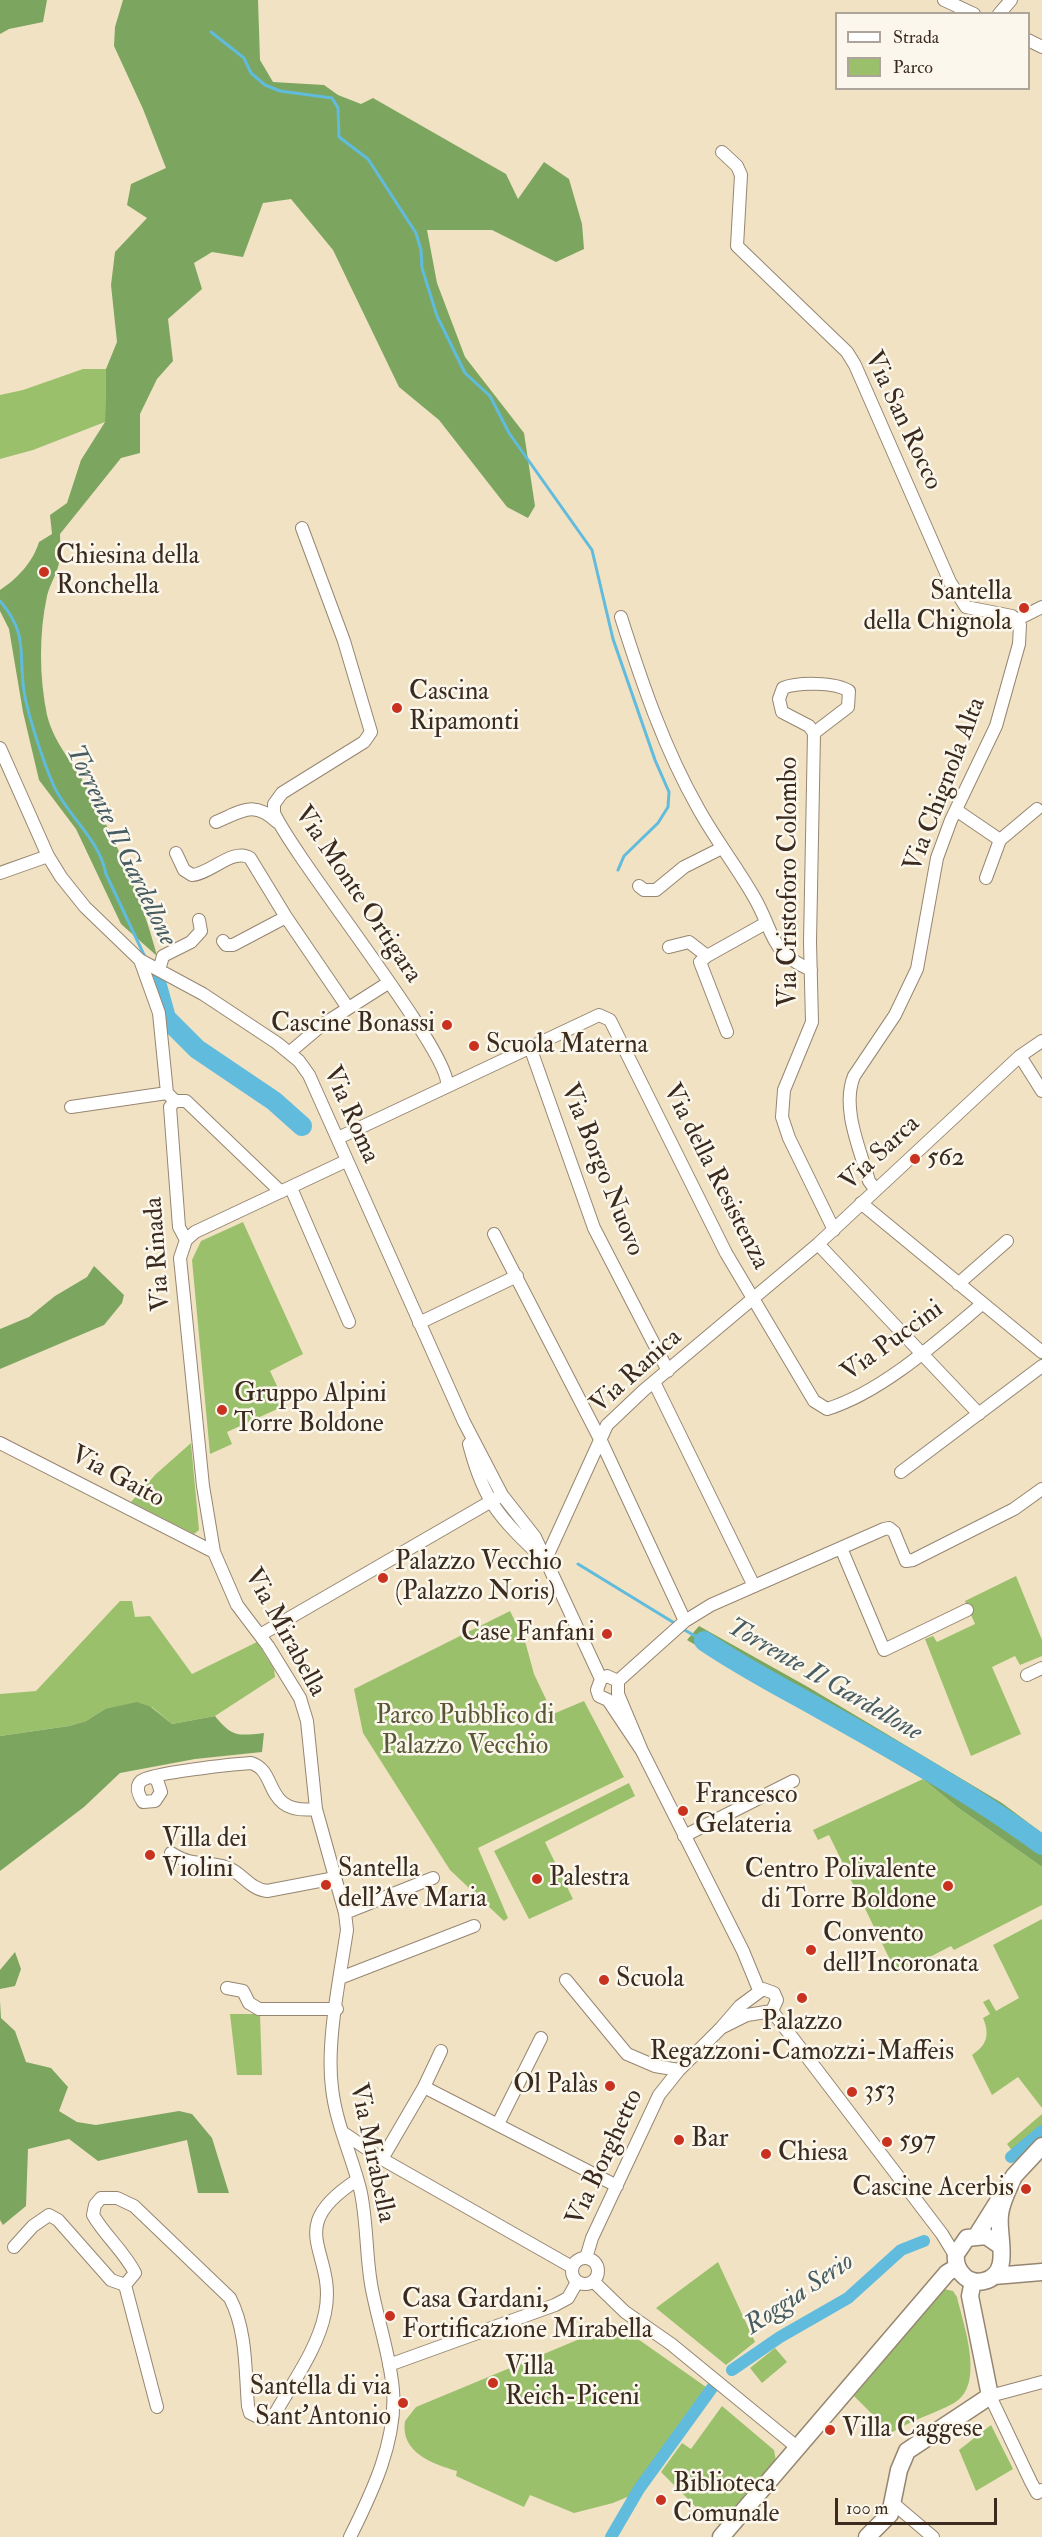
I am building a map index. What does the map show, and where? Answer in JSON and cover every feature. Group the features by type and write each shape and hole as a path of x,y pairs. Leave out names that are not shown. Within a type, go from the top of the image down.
{"street":[{"path":"944,0 970,12"},
{"path":"1001,12 1011,0"},
{"name":"Via San Rocco","path":"722,152 737,166 741,175 736,246 847,352 855,365 951,582 966,606 1012,616 1016,620"},
{"name":"Via Monte Ortigara","path":"302,528 344,641 371,732 364,742 282,793 274,804 274,813 279,824 444,1068 447,1085"},
{"path":"1016,620 1042,607"},
{"path":"621,617 660,734 697,807 755,898 776,946 790,961 811,970"},
{"name":"Via Chignola Alta","path":"875,1190 869,1181 851,1115 848,1099 850,1087 854,1076 895,1015 917,969 937,858 956,810 996,726 1019,644 1020,625 1016,620"},
{"name":"Via Cristoforo Colombo","path":"814,733 848,707 849,691 829,686 783,687 779,699 782,712 809,726 814,733 812,1022 784,1090 782,1117 789,1138 834,1230"},
{"name":"Via Roma","path":"0,748 48,856 61,877 85,907 140,960 203,994 290,1052 309,1075 464,1422 502,1495 535,1537 545,1561"},
{"path":"216,822 255,808 269,814 279,824"},
{"path":"986,878 1000,840 1037,809"},
{"path":"956,810 1000,840"},
{"path":"639,886 644,890 656,890 684,867 722,848"},
{"path":"176,853 184,870 192,875 202,873 238,855 247,855 348,1008"},
{"path":"0,873 48,856"},
{"path":"223,941 226,945 233,945 286,917"},
{"path":"158,970 163,956 196,939 201,931 199,920"},
{"path":"727,1032 700,962 766,923"},
{"path":"669,947 688,942 707,956"},
{"name":"Via Rinada","path":"140,960 159,1013 171,1097 179,1227 186,1240 180,1258 203,1486 214,1552"},
{"path":"290,1052 313,1032 388,983"},
{"name":"Via della Resistenza","path":"530,1047 599,1015 610,1020 674,1151 753,1301 814,1401 827,1409"},
{"name":"Via Sarca","path":"753,1301 834,1230 1020,1056 1042,1041"},
{"path":"339,1138 530,1047"},
{"name":"Via Borgo Nuovo","path":"530,1047 594,1228 668,1371"},
{"path":"1020,1056 1042,1091"},
{"path":"71,1107 171,1097 186,1101 286,1190 349,1322"},
{"path":"186,1240 207,1225 346,1161"},
{"path":"861,1203 1042,1352"},
{"path":"494,1234 600,1437 686,1621"},
{"path":"958,1284 1007,1241"},
{"path":"818,1244 979,1414"},
{"path":"419,1323 517,1276"},
{"name":"Via Ranica","path":"545,1561 607,1425 654,1382 753,1301"},
{"name":"Via Puccini","path":"827,1409 851,1402 921,1353 982,1304"},
{"path":"901,1472 1042,1366"},
{"path":"654,1382 754,1586"},
{"name":"Via Roma","path":"464,1422 477,1474 490,1503 503,1521 545,1561"},
{"name":"Via Gaito","path":"0,1443 214,1552"},
{"path":"1014,2176 1000,2214 999,2269 987,2280 973,2281 966,2278 942,2234 767,2012 754,2006 756,1993 743,1951 684,1836 642,1751 615,1692 607,1676 601,1679 597,1690 599,1696 615,1692 670,1635 686,1621 711,1605 889,1528 894,1532 903,1558 906,1561 914,1560 1014,1509 1042,1489"},
{"path":"260,1635 502,1495"},
{"path":"841,1548 884,1650 967,1610"},
{"name":"Via Mirabella","path":"214,1552 237,1605 260,1635 300,1698 307,1721 316,1809 345,1913 347,1930 331,2063 332,2087 342,2132 357,2181 372,2286 389,2365 394,2404 390,2430 375,2482 350,2537"},
{"path":"545,1561 601,1679"},
{"path":"1027,1675 1042,1668"},
{"path":"152,1777 251,1763 262,1770 272,1789 285,1804 293,1809 316,1809"},
{"path":"684,1836 793,1780"},
{"path":"171,1852 189,1863 225,1866 259,1890 267,1891 336,1878"},
{"path":"345,1913 433,1878"},
{"path":"340,1978 474,1926"},
{"path":"566,1980 627,2054 655,2066 679,2070"},
{"path":"227,1988 243,1991 249,2003 258,2009 337,2009"},
{"path":"756,1993 767,1989 774,1993 777,2000 767,2012"},
{"name":"Via Borghetto","path":"586,2258 592,2238 655,2102 679,2070 740,2006 756,1993"},
{"name":"Via Borghetto","path":"721,2028 747,2015 767,2012"},
{"path":"498,2124 541,2038"},
{"path":"382,2159 424,2087 441,2051"},
{"path":"424,2087 616,2186"},
{"path":"342,2132 382,2159 573,2267 573,2275 577,2282 585,2284 593,2281 626,2312 671,2344 800,2445"},
{"path":"721,2537 947,2273 956,2262 958,2248 972,2237 1014,2176 1042,2146"},
{"path":"125,2285 135,2273 126,2256 101,2230 93,2215 94,2205 101,2198 117,2198 134,2205 230,2298 239,2316 248,2406 256,2418 270,2418 303,2363 325,2315 326,2286 315,2231 318,2218 332,2199 357,2181"},
{"path":"14,2247 33,2226 49,2216 58,2220 111,2280 125,2285"},
{"path":"942,2234 986,2236 1001,2251 1041,2273"},
{"name":"Via Borghetto","path":"573,2267 578,2260 586,2258 594,2261 598,2269 593,2281"},
{"path":"994,2276 1041,2273"},
{"path":"973,2281 970,2296 990,2396 1037,2493 1042,2490"},
{"path":"389,2365 555,2305 568,2298 577,2282"},
{"path":"125,2285 157,2406"},
{"path":"867,2537 890,2514 894,2505 898,2470 907,2451 990,2396 1042,2382"},
{"path":"894,2505 933,2537"}],"green space":[{"path":"0,0 47,0 43,22 9,29 0,34"},
{"path":"123,0 258,0 260,60 273,82 324,85 338,95 361,104 373,98 506,174 518,199 544,162 569,179 582,224 584,249 556,262 492,230 427,230 437,283 465,357 524,433 535,506 528,518 507,507 439,420 399,387 333,250 291,199 263,203 243,257 212,252 194,263 202,289 168,319 173,361 157,379 140,414 140,453 121,458 60,534 59,562 47,596 41,640 42,686 50,726 89,791 119,851 144,914 157,956 121,924 76,829 39,780 23,712 9,629 0,611 0,590 24,569 39,542 52,534 50,515 67,503 81,460 105,422 106,369 117,342 111,285 115,252 147,218 127,205 131,184 166,168 143,109 114,46 115,27"},
{"path":"83,369 106,369 105,422 33,450 0,459 0,395 23,390"},
{"path":"243,1222 303,1354 270,1371 286,1405 227,1432 232,1444 210,1454 192,1260 201,1241"},
{"path":"94,1266 124,1295 122,1303 104,1325 0,1369 0,1329 29,1317 55,1296 87,1277"},
{"path":"191,1443 199,1530 194,1534 131,1502 156,1474"},
{"path":"1016,1576 1042,1640 1042,1656 1020,1665 1015,1656 992,1667 1021,1734 971,1756 925,1639 933,1636 937,1642 975,1624 965,1601"},
{"path":"120,1601 132,1601 135,1617 150,1616 192,1674 257,1642 274,1669 275,1677 215,1716 172,1724 152,1707 105,1709 86,1721 69,1726 0,1736 0,1694 36,1691"},
{"name":"Parco Pubblico di Palazzo Vecchio","path":"510,1611 525,1641 534,1674 553,1714 584,1701 624,1777 478,1848 508,1918 504,1921 450,1870 363,1733 354,1689"},
{"path":"699,1626 808,1687 1002,1803 1042,1833 1042,1867 957,1807 923,1779 687,1640"},
{"path":"137,1702 151,1707 172,1724 215,1716 226,1728 236,1734 264,1733 262,1752 195,1759 120,1773 84,1807 0,1871 0,1736 69,1726 86,1721 105,1709"},
{"name":"Centro Polivalente di Torre Boldone","path":"923,1779 957,1807 1042,1867 1042,1905 954,1950 951,1946 897,1974 829,1835 818,1840 813,1830"},
{"path":"629,1783 635,1796 545,1842 573,1899 529,1919 494,1851"},
{"path":"1042,1919 1042,2108 1018,2077 992,2095 972,2055 984,2043 987,2035 983,2018 990,2014 983,2002 989,1999 996,2011 1019,1998 993,1945"},
{"path":"15,1952 21,1969 15,1986 0,1989 0,1970"},
{"path":"0,2001 1,2018 15,2031 26,2062 51,2068 68,2087 59,2111 77,2122 96,2125 179,2111 192,2114 212,2138 229,2193 198,2193 187,2140 98,2161 69,2139 28,2149 26,2206 3,2225 0,2220"},
{"path":"230,2014 260,2014 262,2075 237,2075"},
{"path":"1042,2114 1042,2134 1017,2157 1007,2144"},
{"path":"718,2262 755,2342 726,2365 656,2308"},
{"path":"944,2289 953,2291 957,2297 970,2353 969,2383 964,2394 954,2403 891,2433 854,2396"},
{"path":"611,2326 628,2332 706,2387 632,2495 613,2503 574,2513 530,2495 524,2507 456,2476 457,2471 428,2460 413,2449 408,2441 405,2421 416,2407"},
{"path":"775,2348 787,2362 762,2383 750,2368"},
{"path":"722,2406 774,2450 776,2461 719,2524 712,2523 661,2472 682,2443 691,2449"},
{"path":"991,2425 1013,2469 976,2491 959,2450"}],"waterway":[{"path":"211,32 244,58 251,73 265,85 280,91 332,98 338,108 339,137 368,159 416,233 421,250 422,268 437,316 465,373 490,396 509,433 592,550 613,639 655,760 669,792 668,807 658,823 624,856 618,870"},
{"name":"Torrente Il Gardellone","path":"0,601 9,613 19,634 26,700 49,775 59,796 97,849 106,874 145,957"},
{"name":"Torrente Il Gardellone","path":"151,971 156,982"},
{"name":"Torrente Il Gardellone","path":"156,982 166,1018 197,1049 274,1101 302,1126"},
{"name":"Torrente Il Gardellone","path":"578,1564 676,1624"},
{"name":"Torrente Il Gardellone","path":"681,1628 704,1641"},
{"name":"Torrente Il Gardellone","path":"704,1641 758,1675 931,1772 1042,1845"},
{"name":"Roggia Serio","path":"1011,2157 1042,2131"},
{"name":"Roggia Serio","path":"732,2370 780,2337 848,2298 901,2250 924,2241"},
{"name":"Roggia Serio","path":"611,2537 639,2489 712,2388"}],"place":[{"name":"Chiesina della Ronchella","path":"44,572"},
{"name":"Santella della Chignola","path":"1024,608"},
{"name":"Cascina Ripamonti","path":"397,708"},
{"name":"Cascine Bonassi","path":"447,1025"},
{"name":"Scuola Materna","path":"474,1046"},
{"name":"562","path":"915,1159"},
{"name":"Gruppo Alpini Torre Boldone","path":"222,1410"},
{"name":"Palazzo Vecchio (Palazzo Noris)","path":"383,1578"},
{"name":"Case Fanfani","path":"607,1634"},
{"name":"Francesco Gelateria","path":"683,1811"},
{"name":"Villa dei Violini","path":"150,1855"},
{"name":"Palestra","path":"537,1879"},
{"name":"Santella dell'Ave Maria","path":"326,1885"},
{"name":"Centro Polivalente di Torre Boldone","path":"948,1886"},
{"name":"Convento dell'Incoronata","path":"811,1950"},
{"name":"Scuola","path":"604,1980"},
{"name":"Palazzo Regazzoni-Camozzi-Maffeis","path":"802,1998"},
{"name":"Ol Palàs","path":"610,2086"},
{"name":"353","path":"852,2092"},
{"name":"Bar","path":"679,2140"},
{"name":"597","path":"887,2142"},
{"name":"Chiesa","path":"766,2154"},
{"name":"Cascine Acerbis","path":"1026,2189"},
{"name":"Casa Gardani, Fortificazione Mirabella","path":"390,2316"},
{"name":"Villa Reich-Piceni","path":"493,2383"},
{"name":"Santella di via Sant'Antonio","path":"403,2403"},
{"name":"Villa Caggese","path":"830,2430"},
{"name":"Biblioteca Comunale","path":"661,2500"}]}
